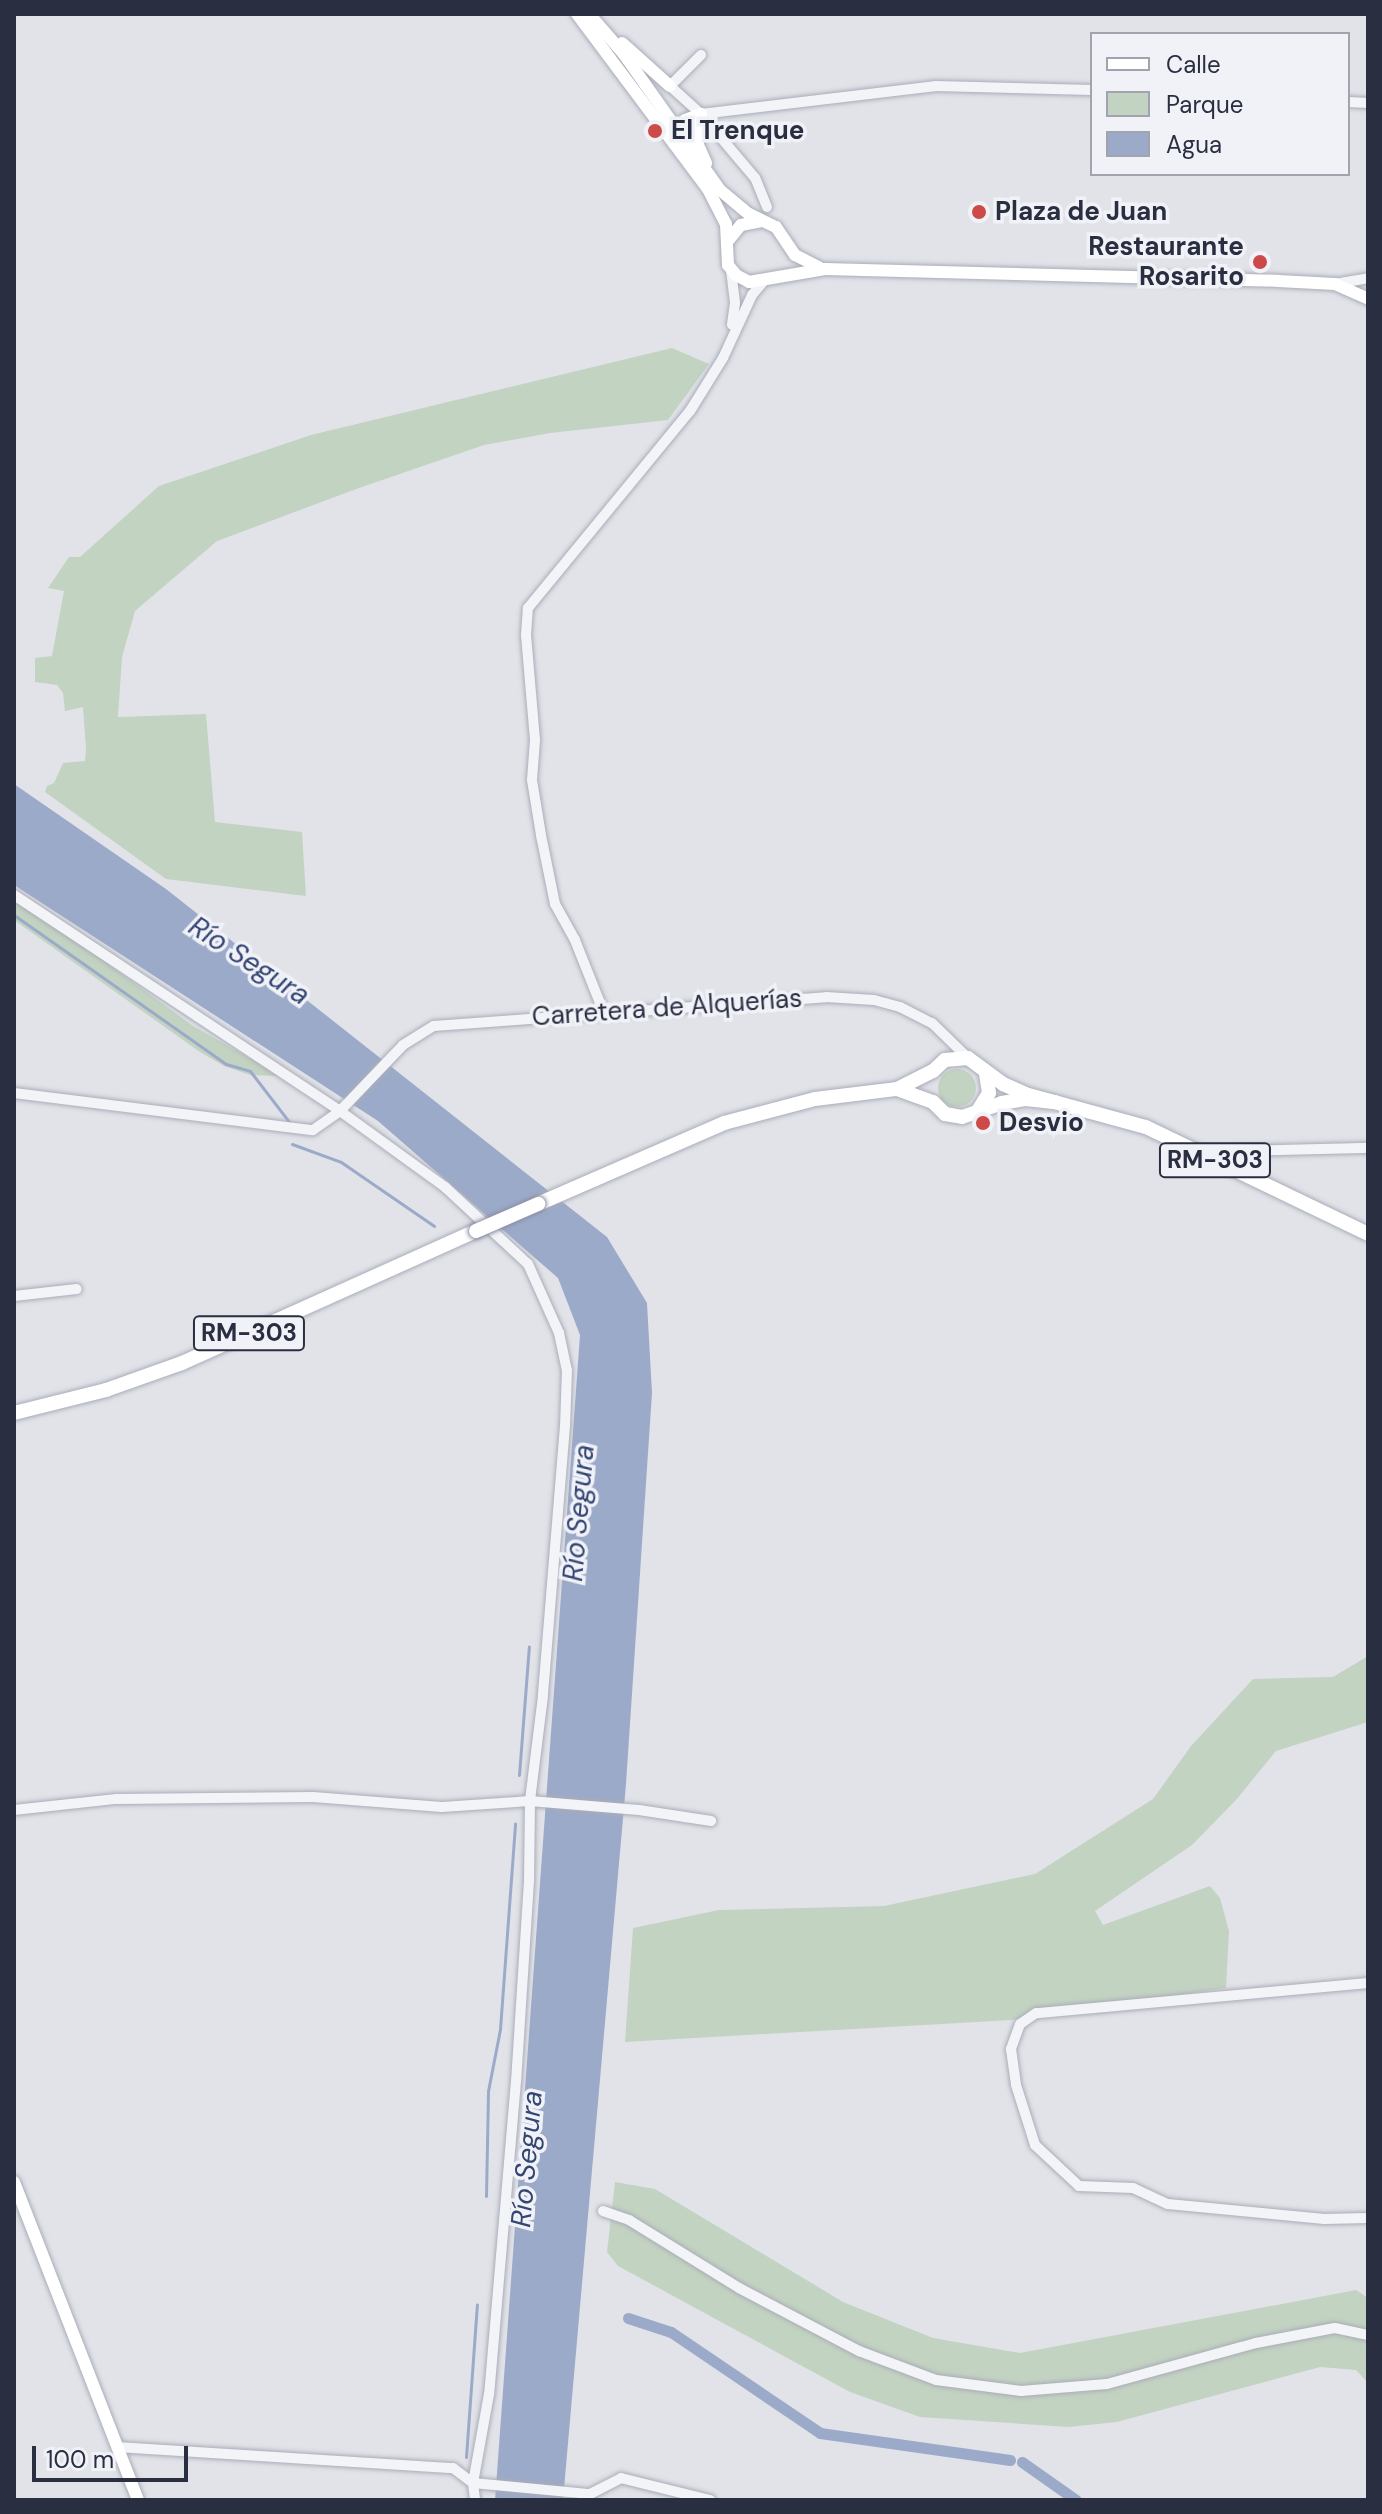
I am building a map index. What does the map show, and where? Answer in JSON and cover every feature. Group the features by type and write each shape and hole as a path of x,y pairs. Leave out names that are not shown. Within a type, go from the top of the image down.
{"highway":[{"name":"RM-303","path":"14,1413 106,1390 182,1363 724,1123 815,1099 897,1089 953,1057 968,1058 986,1074 1025,1094 1146,1127 1368,1234"},
{"path":"933,1102 928,1087 936,1068"},
{"path":"979,1109 989,1093 986,1074"},
{"name":"RM-303","path":"897,1089 933,1102 953,1117 971,1115 979,1109 1025,1099 1056,1102"}],"main road":[{"path":"577,14 722,211 727,242 725,253 731,270 749,282 825,269 1335,284 1368,299"},
{"path":"589,14 670,86"},
{"path":"589,14 623,53 720,190 781,232 787,246 800,259 825,269"},
{"path":"697,174 678,141 677,131 685,120 701,114 698,145 720,190"},
{"path":"727,242 741,225 762,221"},
{"path":"776,276 784,265 787,246"},
{"path":"14,2182 138,2500"}],"street":[{"path":"701,55 670,86 701,114 755,178 767,207"},
{"path":"701,114 759,104 936,86 1090,90"},
{"path":"723,358 734,318 731,270"},
{"path":"1335,284 1368,278"},
{"path":"604,1013 575,940 555,904 541,835 532,780 535,740 526,635 528,608 690,411 723,358 748,303 763,282"},
{"path":"14,895 340,1111 445,1187 528,1264 559,1333 567,1370 565,1426 543,1696 530,1801 529,1881 516,2081 489,2394 473,2483 475,2500"},
{"name":"Carretera de Alquerías","path":"14,1093 313,1130 340,1111 414,1036 434,1026 855,998 900,1007 942,1032 968,1058"},
{"path":"936,1068 942,1032"},
{"path":"1198,1152 1368,1148"},
{"path":"14,1296 77,1289"},
{"path":"14,1810 116,1799 313,1797 442,1807 530,1801 639,1810 711,1821"},
{"path":"1368,1983 1036,2013 1020,2024 1011,2049 1016,2085 1035,2145 1079,2186 1133,2188 1168,2204 1324,2219 1368,2218"},
{"path":"603,2211 629,2220 739,2288 859,2351 936,2380 1021,2391 1107,2384 1296,2335 1335,2328 1368,2335"},
{"path":"117,2447 453,2468 473,2483 590,2494 621,2478 710,2500"}],"green space":[{"path":"672,348 709,364 668,420 550,433 484,445 359,488 217,541 135,611 122,657 118,717 206,714 215,822 302,832 306,896 166,879 45,792 47,786 54,783 63,763 85,761 86,749 83,707 65,711 63,693 57,685 35,682 35,658 52,656 64,591 48,588 69,557 80,557 159,486 311,435"},
{"path":"14,895 193,1026 281,1076 250,1075 224,1066 200,1052 14,920"},
{"path":"957,1069 970,1075 976,1088 970,1101 957,1107 944,1101 938,1088 944,1075"},
{"path":"1368,1656 1368,1722 1276,1751 1236,1800 1192,1845 1095,1911 1103,1925 1210,1886 1220,1898 1229,1931 1226,1988 1012,2020 625,2042 633,1928 719,1910 884,1906 1035,1874 1153,1799 1191,1746 1253,1679 1333,1677"},
{"path":"615,2182 655,2189 843,2302 933,2338 1020,2353 1356,2290 1368,2298 1368,2383 1356,2370 1320,2367 1117,2422 1068,2427 920,2417 850,2392 618,2266 607,2252"}],"water":[{"name":"Río Segura","path":"14,784 166,889 607,1237 647,1303 652,1393 626,1784 563,2500 495,2500 580,1335 558,1278 378,1121 14,885"}],"waterway":[{"path":"14,915 226,1064 250,1071 290,1123"},
{"path":"292,1144 341,1162 434,1226"},
{"path":"519,1775 529,1646"},
{"path":"486,2196 488,2091 500,2029 515,1824"},
{"path":"466,2457 477,2304"},
{"path":"628,2318 671,2332 820,2433 1010,2460"},
{"path":"1022,2462 1076,2500"}],"place":[{"name":"El Trenque","path":"655,131"},
{"name":"Plaza de Juan","path":"979,212"},
{"name":"Restaurante Rosarito","path":"1260,262"},
{"name":"Desvio","path":"983,1123"}]}
